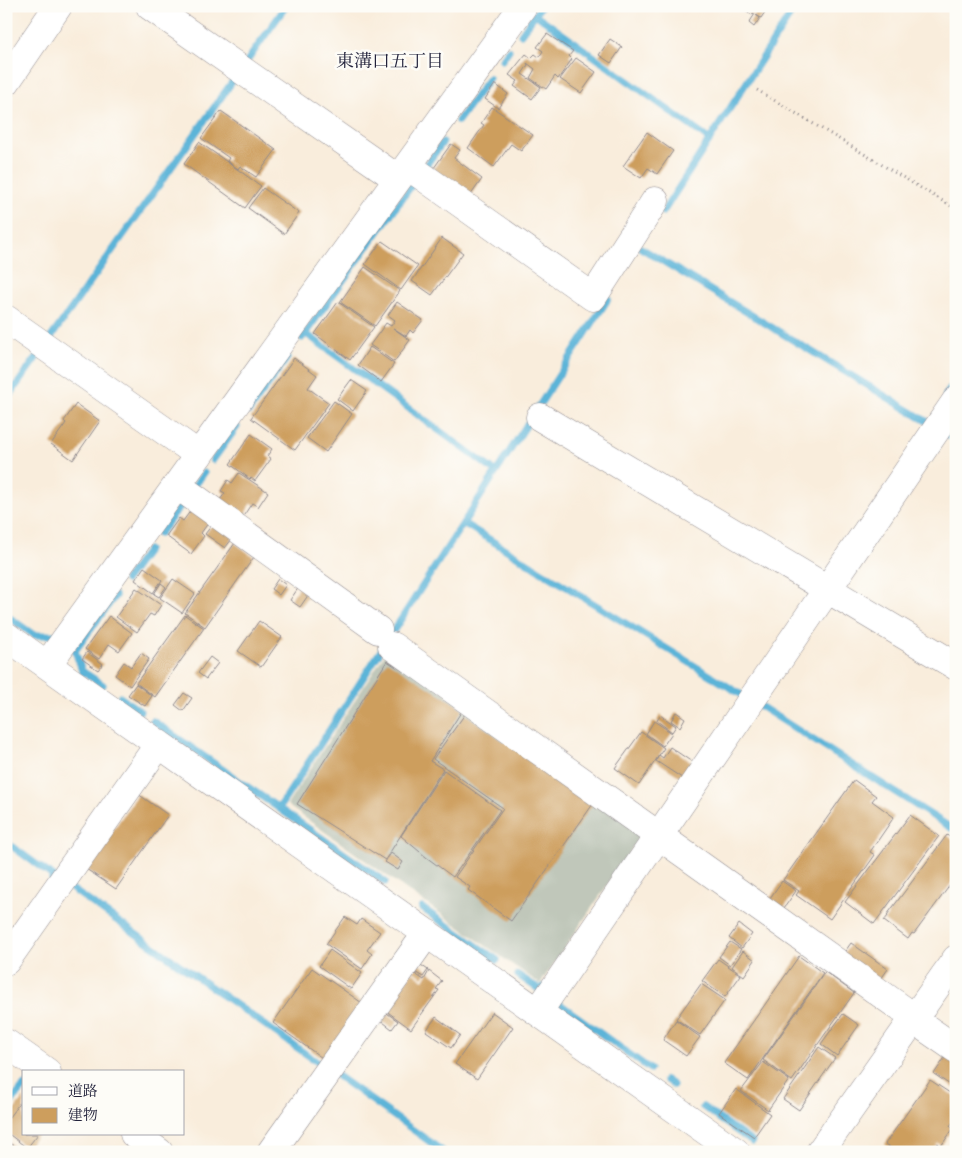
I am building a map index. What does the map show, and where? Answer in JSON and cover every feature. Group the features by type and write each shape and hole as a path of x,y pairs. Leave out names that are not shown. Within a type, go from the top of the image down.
{"street":[{"path":"6,82 58,6"},
{"path":"150,6 593,297 655,201"},
{"path":"47,665 523,6"},
{"path":"6,319 199,455"},
{"path":"538,1012 956,401"},
{"path":"540,417 956,666"},
{"path":"177,485 658,836 956,1049"},
{"path":"6,636 538,1012 722,1147"},
{"path":"6,961 159,744"},
{"path":"272,1152 427,933"},
{"path":"820,1152 956,959"},
{"path":"6,1043 44,1070"},
{"path":"137,1136 159,1152"}],"path":[{"path":"757,90 956,209"}],"shaded area":[{"path":"387,651 642,834 540,984 287,805"}],"building":[{"path":"740,6 769,6 761,18 753,13 752,15"},
{"path":"755,14 760,18 754,27 749,23"},
{"path":"547,34 573,51 569,56 572,59 558,79 555,76 546,89 530,78 535,69 527,63 528,65 522,74 541,87 532,99 514,86 518,81 509,75 526,54 531,58 535,54 539,57 543,51 537,47"},
{"path":"610,39 622,47 611,63 599,55"},
{"path":"576,58 596,72 581,93 560,79"},
{"path":"495,84 508,94 498,108 485,99"},
{"path":"492,107 533,135 521,151 511,144 494,167 468,148 484,125 481,123"},
{"path":"221,111 276,150 256,177 240,166 238,169 227,161 229,158 201,138"},
{"path":"647,132 673,151 657,174 648,168 641,178 623,166"},
{"path":"199,142 261,186 245,208 184,164"},
{"path":"451,144 460,150 454,158 482,179 468,199 431,172"},
{"path":"263,188 299,213 284,234 248,208"},
{"path":"442,238 463,253 432,295 412,281"},
{"path":"382,241 418,266 401,290 365,264"},
{"path":"365,267 400,291 375,326 340,302"},
{"path":"338,302 374,327 350,360 315,334"},
{"path":"397,302 423,320 413,333 410,330 406,336 393,328 410,340 394,362 370,345 386,323 391,326 395,320 388,315"},
{"path":"370,347 394,364 381,382 358,365"},
{"path":"294,358 317,375 308,388 329,403 295,450 251,418"},
{"path":"351,380 367,391 353,411 337,399"},
{"path":"334,401 352,414 326,452 307,438"},
{"path":"76,404 100,421 73,460 51,444 66,423 64,421"},
{"path":"251,434 272,449 267,456 271,459 255,481 230,464"},
{"path":"239,473 268,492 258,507 252,503 238,524 215,507 225,493 221,491 228,480 232,483"},
{"path":"194,506 211,519 201,533 204,536 191,554 166,536 179,518 183,521"},
{"path":"215,521 235,535 225,548 205,534"},
{"path":"235,543 254,557 205,627 185,613"},
{"path":"144,567 162,580 153,593 135,580"},
{"path":"173,579 195,594 182,613 160,598"},
{"path":"278,579 286,585 279,595 271,589"},
{"path":"161,583 166,587 159,597 154,594"},
{"path":"299,587 309,594 300,607 290,600"},
{"path":"136,588 161,605 154,616 150,614 137,632 116,617"},
{"path":"185,615 204,628 155,697 136,683"},
{"path":"109,616 132,633 119,651 109,644 99,659 85,649"},
{"path":"259,621 282,637 261,667 238,651"},
{"path":"87,652 103,664 98,670 82,659"},
{"path":"141,653 149,659 130,686 115,675 124,662 131,667"},
{"path":"210,657 218,663 206,679 198,673"},
{"path":"387,661 463,709 430,761 443,769 385,860 297,804"},
{"path":"136,684 152,696 145,706 128,695"},
{"path":"184,693 192,698 183,711 175,705"},
{"path":"676,712 685,718 680,727 671,721"},
{"path":"465,714 593,804 511,921 468,890 470,887 455,877 503,808 433,759"},
{"path":"660,715 676,726 672,732 657,721"},
{"path":"654,721 672,733 663,746 646,734"},
{"path":"641,732 664,748 639,785 615,768"},
{"path":"670,747 692,762 682,778 656,761 659,755 663,758"},
{"path":"444,770 500,810 453,877 401,836"},
{"path":"854,780 876,796 872,801 894,817 870,852 875,855 830,919 796,895 799,891 783,880"},
{"path":"138,794 168,815 116,889 86,869"},
{"path":"910,815 939,836 874,924 845,902"},
{"path":"947,835 956,842 956,877 914,934 912,933 908,939 884,921"},
{"path":"391,853 403,862 398,870 385,862"},
{"path":"782,881 796,891 779,915 765,905"},
{"path":"345,917 357,925 361,919 380,932 367,950 372,954 362,969 326,944"},
{"path":"739,924 752,934 742,948 729,938"},
{"path":"730,942 741,949 730,965 719,957"},
{"path":"851,943 888,969 878,983 841,957"},
{"path":"330,950 362,973 351,989 319,966"},
{"path":"743,951 755,960 744,976 732,967"},
{"path":"799,956 823,973 748,1080 724,1063"},
{"path":"718,959 741,975 725,997 702,981"},
{"path":"418,963 428,970 423,977 413,971"},
{"path":"312,968 365,1005 325,1060 273,1023"},
{"path":"429,971 442,981 436,989 439,990 411,1029 385,1010 412,972 424,980"},
{"path":"825,972 854,993 792,1081 763,1060"},
{"path":"701,984 725,1000 700,1035 676,1019"},
{"path":"384,1011 398,1021 392,1029 379,1019"},
{"path":"492,1012 513,1027 477,1079 455,1064"},
{"path":"843,1014 859,1025 837,1056 821,1044"},
{"path":"436,1017 460,1035 451,1048 426,1031"},
{"path":"676,1020 700,1037 686,1056 663,1040"},
{"path":"819,1047 835,1058 799,1110 783,1099"},
{"path":"946,1056 956,1063 956,1089 934,1074"},
{"path":"763,1062 789,1080 768,1110 741,1091"},
{"path":"930,1080 956,1097 956,1118 950,1126 953,1129 941,1146 938,1143 932,1152 897,1152 885,1144"},
{"path":"736,1089 770,1114 754,1137 719,1113"},
{"path":"22,1100 22,1136 36,1136 27,1148 6,1132 6,1121"},
{"path":"6,1140 21,1152 6,1152"}],"waterway":[{"path":"245,64 286,6"},
{"path":"521,34 541,6"},
{"path":"663,212 796,6"},
{"path":"535,14 710,140"},
{"path":"502,60 509,50"},
{"path":"49,340 237,75"},
{"path":"458,121 489,78"},
{"path":"427,164 443,142"},
{"path":"302,338 414,182"},
{"path":"641,248 928,422"},
{"path":"279,808 608,299"},
{"path":"305,333 496,472"},
{"path":"6,400 39,354"},
{"path":"249,411 287,358"},
{"path":"946,395 956,381"},
{"path":"213,460 237,427"},
{"path":"944,433 956,440"},
{"path":"194,487 204,473"},
{"path":"159,534 182,504"},
{"path":"463,523 742,695"},
{"path":"126,580 148,550"},
{"path":"103,685 82,671 75,651 115,596"},
{"path":"6,615 34,635 53,635"},
{"path":"120,697 140,711"},
{"path":"760,706 956,831"},
{"path":"153,721 385,882"},
{"path":"6,842 54,877 52,879"},
{"path":"72,889 323,1066"},
{"path":"422,908 497,960"},
{"path":"518,975 540,990 543,987"},
{"path":"560,1004 650,1069"},
{"path":"336,1075 444,1152"},
{"path":"666,1080 673,1085"},
{"path":"6,1109 22,1089"},
{"path":"703,1107 752,1142"}],"district":[{"name":"東溝口五丁目","path":"390,61"}]}
